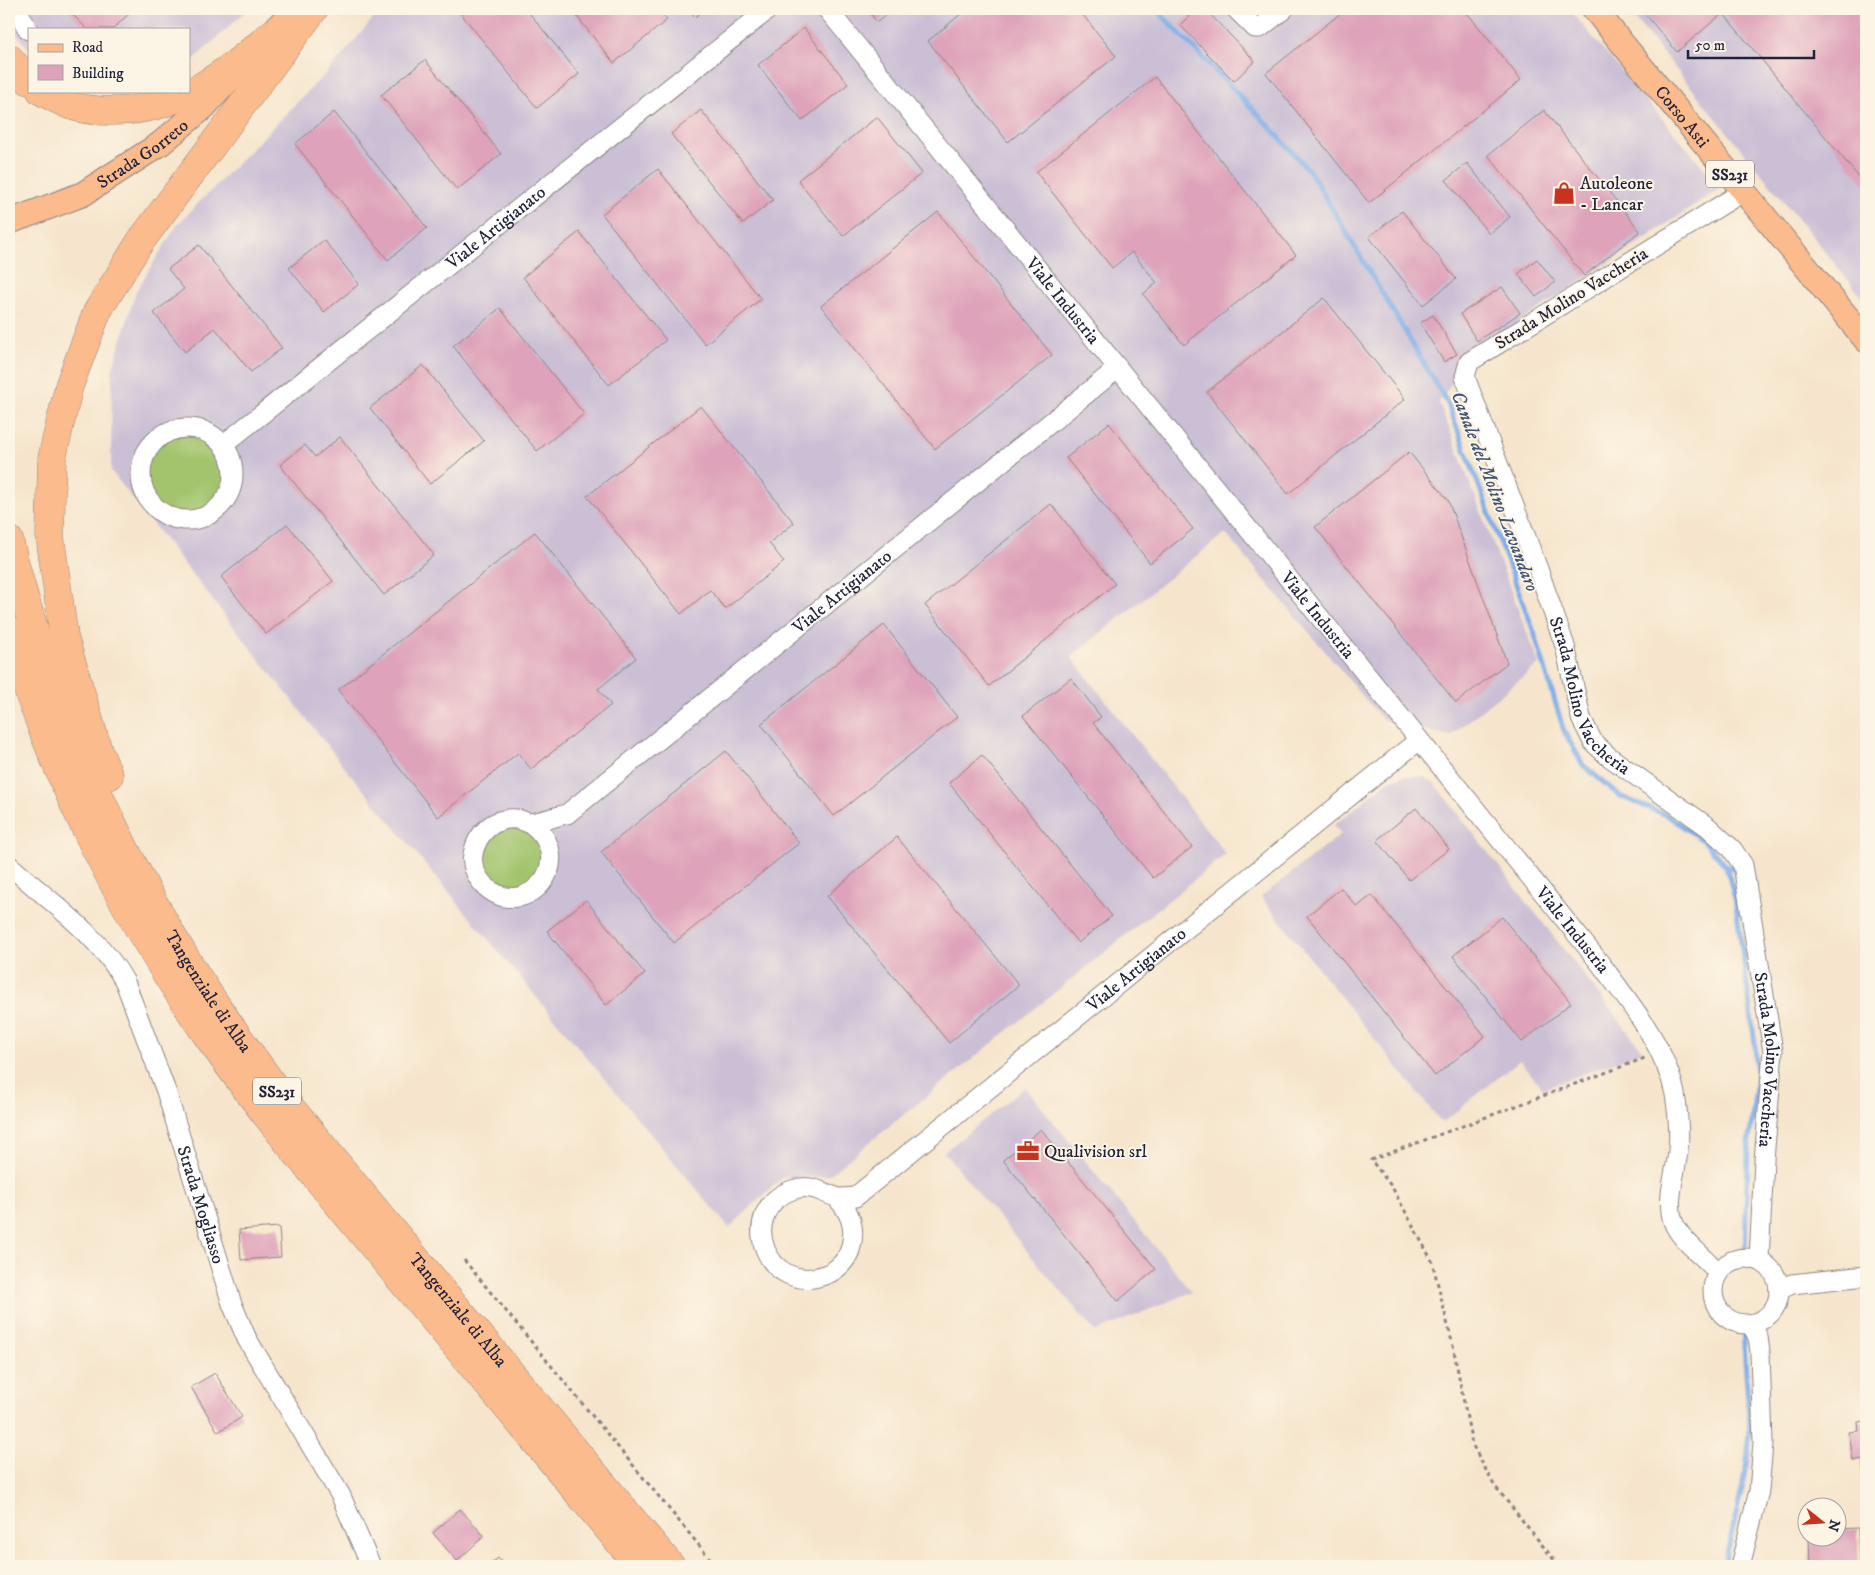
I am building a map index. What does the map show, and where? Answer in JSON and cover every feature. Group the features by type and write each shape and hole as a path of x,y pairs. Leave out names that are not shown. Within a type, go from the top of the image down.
{"highway":[{"path":"212,997 180,923 140,847 98,750 64,638 50,536 52,458 69,386 97,312 140,242 314,9"},
{"path":"190,92 226,73 273,33"},
{"path":"9,58 28,79"},
{"path":"43,92 70,106 101,111 137,110 169,103 190,92"},
{"name":"Tangenziale di Alba","path":"9,540 41,652 90,778 121,843 173,937 281,1096 671,1566"},
{"name":"Tangenziale di Alba","path":"9,631 40,725 102,861 155,954 212,1042 259,1107 349,1218 639,1566"}],"main road":[{"name":"Strada Gorreto","path":"9,222 83,194 160,144 204,107 294,9"},
{"name":"Corso Asti","path":"1594,9 1866,340"}],"street":[{"path":"16,9 28,30"},
{"name":"Viale Artigianato","path":"223,446 768,9"},
{"name":"Viale Industria","path":"827,9 1600,963 1628,1001 1660,1052 1670,1075 1678,1113 1678,1151 1671,1198 1673,1223 1686,1243 1716,1266"},
{"path":"1236,9 1254,28 1260,28 1284,9"},
{"name":"Strada Molino Vaccheria","path":"1744,191 1470,362 1465,377 1538,569 1565,646 1581,718 1593,742 1630,772 1708,827 1732,849 1743,865 1773,1051 1764,1160 1761,1233 1756,1255"},
{"name":"Viale Artigianato","path":"567,814 1118,368"},
{"path":"182,428 198,429 212,435 223,446 231,459 233,474 231,489 224,502 213,513 199,519 184,521 169,517 156,509 147,497 141,483 141,468 146,453 155,441 168,432 182,428"},
{"name":"Viale Artigianato","path":"846,1197 1419,740"},
{"path":"530,823 567,814"},
{"path":"551,852 567,814"},
{"path":"504,819 517,819 530,823 540,830 547,840 551,852 551,866 546,878 538,888 527,895 514,898 501,896 489,890 480,881 474,870 473,856 475,844 482,832 492,824 504,819"},
{"name":"Strada Mogliasso","path":"9,865 83,931 116,967 125,982 166,1091 232,1304 247,1339 341,1496 371,1566"},
{"path":"808,1187 846,1197 846,1207 851,1218 854,1233 851,1249 843,1262 825,1276 802,1279 787,1275 775,1266 766,1253 762,1238 763,1222 769,1208 779,1197 793,1189 808,1187"},
{"path":"1756,1327 1733,1322 1718,1310 1713,1291 1716,1266 1756,1255 1783,1285"},
{"path":"1783,1285 1866,1276"},
{"path":"1740,1566 1759,1491 1763,1443 1756,1327 1774,1308 1783,1285"}],"path":[{"path":"1559,1566 1494,1485 1472,1444 1453,1346 1432,1261 1392,1187 1371,1160 1660,1052"},
{"path":"464,1260 716,1566"}],"shaded area":[{"path":"9,9 248,9 190,63 190,28 28,28 28,48 9,25"},
{"path":"381,9 1569,9 1721,188 1472,353 1439,402 1539,664 1450,736 1383,720 1225,533 1071,657 1226,854 828,1176 782,1178 729,1228 346,769 111,471 112,371 136,291 177,225 334,65"},
{"path":"1627,9 1866,9 1866,302"},
{"path":"1404,776 1422,776 1434,783 1643,1051 1543,1089 1520,1060 1442,1123 1261,897 1341,834 1334,825 1387,782"},
{"path":"1025,1087 1192,1292 1095,1332 944,1152"}],"green space":[{"path":"186,435 202,438 215,447 224,460 227,476 224,492 215,505 202,514 186,517 170,514 157,505 148,492 145,476 148,460 157,447 170,438"},
{"path":"512,829 523,831 536,842 541,858 539,869 528,882 512,887 501,885 488,874 483,858 485,847 496,834"}],"building":[{"path":"67,9 134,9 114,28 86,28"},
{"path":"459,9 526,9 579,74 537,108"},
{"path":"571,9 658,9 667,20 614,63"},
{"path":"688,9 705,9 695,17"},
{"path":"866,9 894,9 877,22"},
{"path":"967,9 1078,9 1116,56 1008,142 928,41"},
{"path":"1196,9 1205,9 1255,61 1234,81 1180,25"},
{"path":"1346,9 1464,9 1521,80 1369,203 1266,73"},
{"path":"1641,9 1866,9 1866,186 1723,13 1677,52"},
{"path":"804,28 848,84 802,121 758,65"},
{"path":"425,60 501,154 457,190 381,95"},
{"path":"1155,77 1296,255 1184,345 1143,294 1157,283 1132,252 1112,268 1036,172"},
{"path":"701,110 773,200 743,224 671,134"},
{"name":"Autoleone - Lancar","path":"1544,110 1640,231 1584,276 1488,155"},
{"path":"334,112 427,228 388,260 295,144"},
{"path":"877,117 922,173 843,236 798,180"},
{"path":"1467,163 1510,217 1489,234 1446,180"},
{"path":"658,169 761,299 705,344 602,214"},
{"path":"1402,211 1456,279 1423,305 1369,237"},
{"path":"938,212 1052,355 935,449 821,306"},
{"path":"579,232 666,340 609,385 523,277"},
{"path":"324,240 359,284 324,312 289,268"},
{"path":"199,245 282,348 251,372 215,328 185,352 154,313 184,289 168,269"},
{"path":"1537,259 1555,282 1536,297 1518,274"},
{"path":"1502,287 1520,313 1477,341 1460,314"},
{"path":"1324,298 1405,399 1288,494 1207,392"},
{"path":"500,308 584,414 537,451 453,346"},
{"path":"1433,315 1457,354 1444,362 1420,323"},
{"path":"423,365 484,441 430,484 370,408"},
{"path":"701,406 794,523 769,543 784,562 725,609 710,590 681,614 587,496"},
{"path":"1109,423 1193,529 1150,563 1066,458"},
{"path":"340,437 434,555 384,595 280,465 305,445 315,457"},
{"path":"1409,452 1448,500 1507,663 1456,703 1315,527"},
{"path":"1051,504 1115,584 989,686 925,605"},
{"path":"287,524 333,581 266,634 221,577"},
{"path":"535,532 636,658 598,689 611,705 531,769 518,753 438,817 338,690"},
{"path":"884,625 957,717 834,816 761,724"},
{"path":"1071,678 1101,717 1093,723 1192,847 1153,878 1023,716"},
{"path":"1862,750 1866,750 1866,778 1865,778"},
{"path":"726,751 799,843 674,943 601,852"},
{"path":"982,755 1112,916 1078,943 949,783"},
{"path":"1416,808 1449,849 1409,880 1377,840"},
{"path":"897,837 1019,985 949,1043 827,896"},
{"path":"1341,888 1357,907 1372,895 1485,1036 1435,1076 1307,916"},
{"path":"586,900 645,974 606,1005 547,931"},
{"path":"1502,917 1571,1003 1522,1042 1453,956"},
{"path":"1041,1129 1156,1269 1118,1301 1003,1160"},
{"path":"279,1227 281,1257 241,1260 239,1230"},
{"path":"215,1373 242,1417 218,1432 191,1387"},
{"path":"1866,1421 1865,1488 1862,1459 1853,1461 1849,1432 1859,1431 1858,1422"},
{"path":"460,1509 484,1536 457,1561 433,1533"},
{"path":"1848,1528 1858,1528 1859,1566 1810,1566 1809,1548 1848,1548"},
{"path":"498,1558 505,1566 488,1566"}],"waterway":[{"name":"Canale del Molino Lavandaro","path":"1156,9 1272,129 1311,173 1448,404 1534,632 1564,731 1583,765 1620,796 1668,816 1704,841 1726,866 1734,868"},
{"path":"1726,866 1735,898 1755,1044 1757,1078 1748,1152 1745,1251"},
{"path":"1724,1566 1745,1476 1750,1433 1743,1330"}],"place":[{"name":"Autoleone - Lancar","path":"1564,193"},
{"name":"Qualivision srl","path":"1028,1151"}]}
